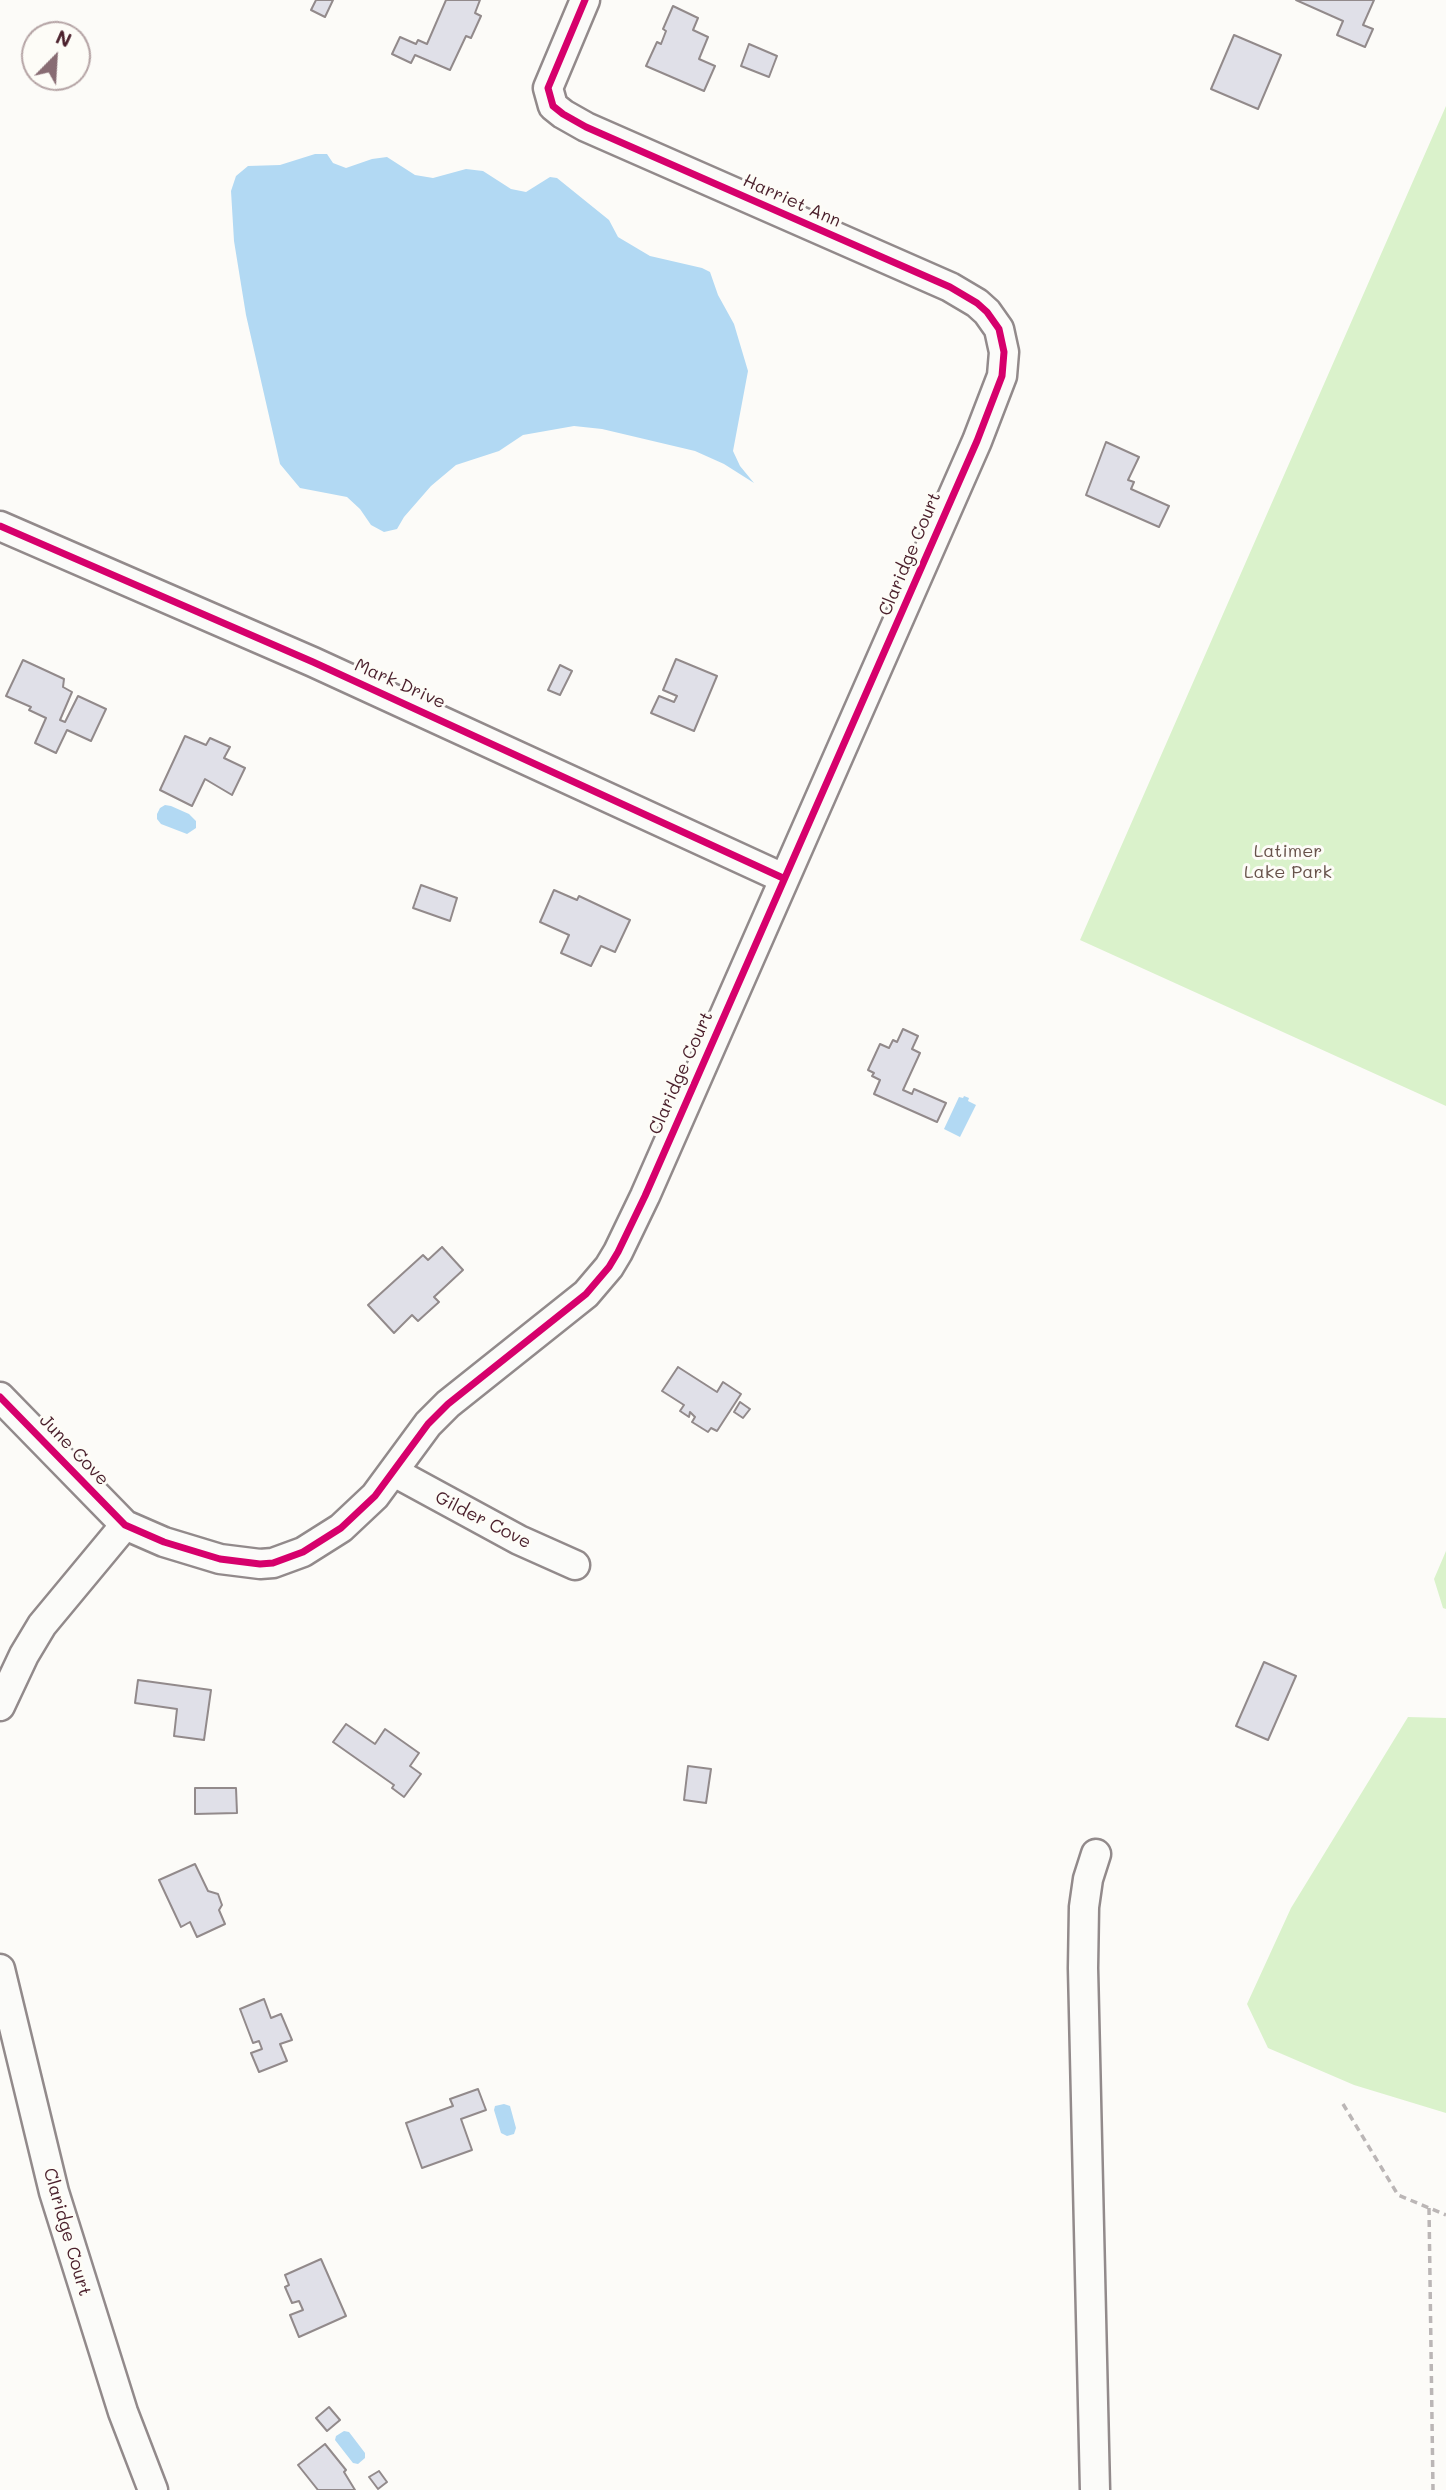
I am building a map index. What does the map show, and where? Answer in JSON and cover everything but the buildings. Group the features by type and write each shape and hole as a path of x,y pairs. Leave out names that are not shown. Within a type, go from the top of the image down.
{"street":[{"name":"Harriet Ann","path":"585,0 548,88 550,100 563,114 586,127 950,287 977,303 999,329"},
{"name":"Claridge Court","path":"125,1525 164,1542 220,1559 273,1563 303,1552 341,1528 375,1496 428,1424 449,1404 586,1294 609,1267 645,1196 977,440 1002,376 1004,352 999,329"},
{"name":"Mark Drive","path":"0,526 313,662 783,878"},
{"name":"June Cove","path":"0,1397 125,1525"},
{"name":"Gilder Cove","path":"394,1472 519,1540 575,1565"},
{"path":"0,1706 23,1655 42,1625 125,1525"},
{"path":"1095,2490 1083,1956 1084,1907 1088,1879 1096,1854"},
{"name":"Claridge Court","path":"0,1969 54,2192 123,2412 153,2490"}],"path":[{"path":"1343,2104 1398,2195 1446,2215"},
{"path":"1429,2208 1433,2490"}],"green space":[{"name":"Latimer Lake Park","path":"1446,106 1446,1106 1080,940"},
{"path":"1446,1551 1446,1609 1443,1608 1434,1579"},
{"path":"1408,1717 1446,1718 1446,2113 1354,2085 1268,2048 1247,2004 1291,1908"}],"water":[{"path":"315,154 327,154 333,163 346,168 387,157 415,175 433,178 466,169 483,171 511,189 526,192 550,177 557,178 609,220 618,237 650,256 710,272 718,295 734,324 748,371 733,451 740,466 754,483 724,464 695,451 602,429 574,426 523,435 499,451 456,465 431,486 397,529 384,532 371,525 347,497 300,488 280,464 246,315 234,241 231,191 236,176 248,166 280,165"},
{"path":"165,805 189,814 196,821 196,828 187,834 161,824 157,814"},
{"path":"964,1096 976,1105 960,1137 944,1129 959,1097"},
{"path":"495,2106 510,2106 516,2128 514,2134 507,2136 501,2133 494,2110"},
{"path":"344,2431 349,2432 365,2453 365,2458 358,2464 353,2463 335,2440 336,2436"}],"cycle path":[{"path":"0,1397 125,1525 164,1542 220,1559 273,1563 303,1552 341,1528 375,1496 428,1424 448,1404 586,1294 609,1267 645,1196 977,441 1002,376 1004,352 999,329 977,303 950,287 586,127 553,106 548,88 585,0"},
{"path":"0,526 313,662 783,878"}]}
